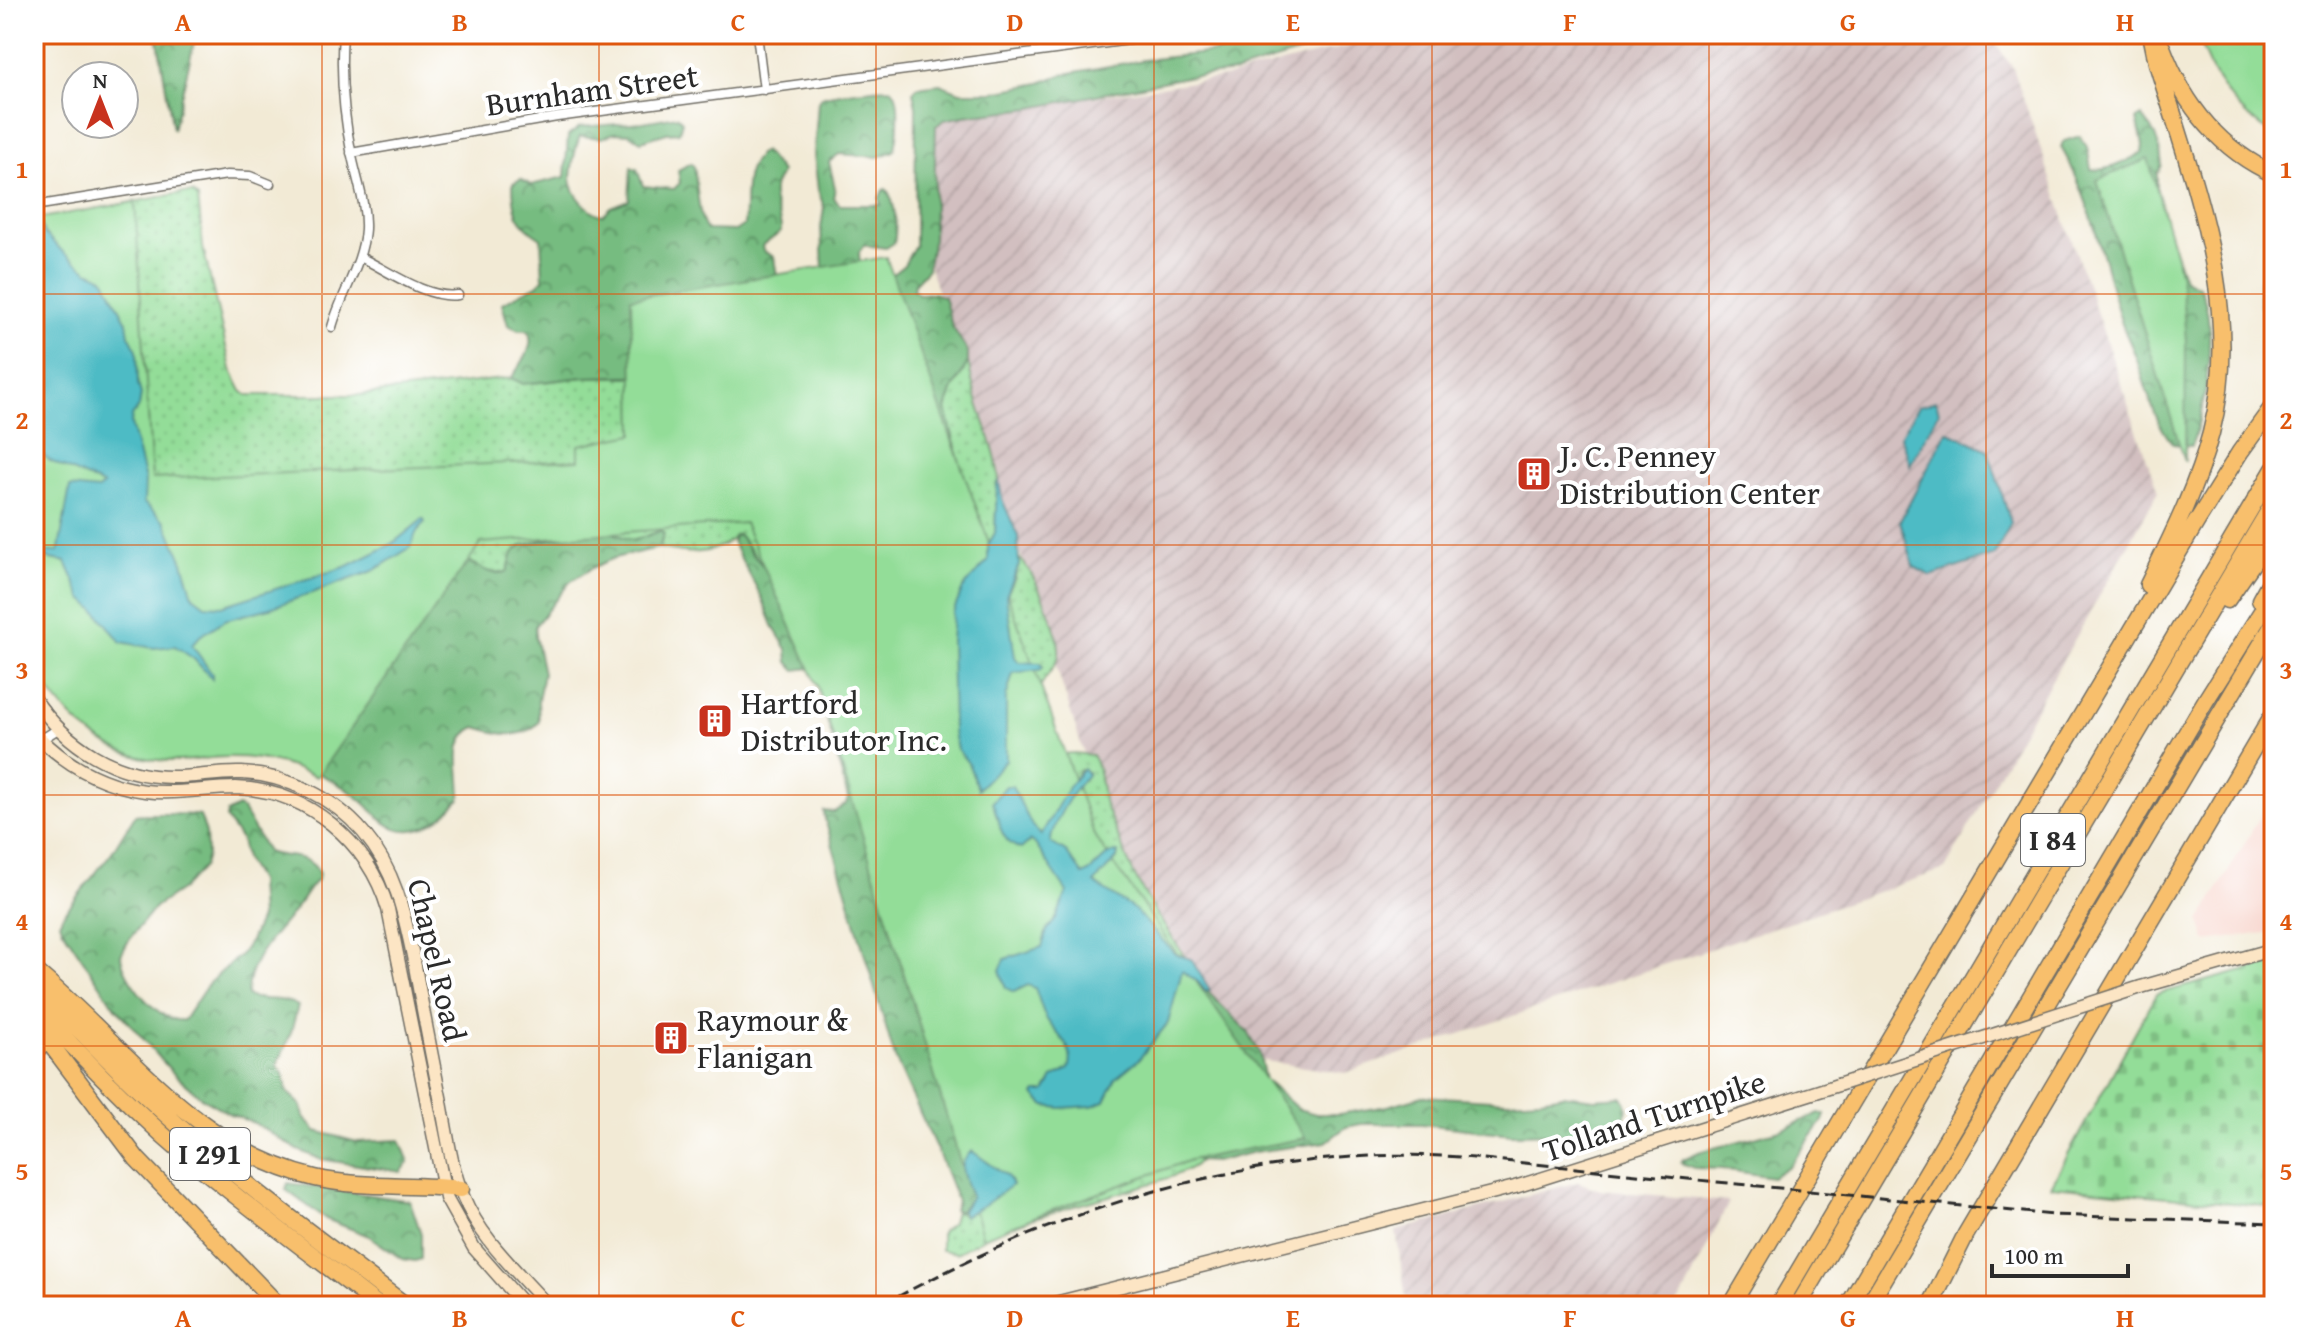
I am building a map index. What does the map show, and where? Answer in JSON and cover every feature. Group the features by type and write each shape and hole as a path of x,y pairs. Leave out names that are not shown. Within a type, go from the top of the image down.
{"highway":[{"path":"2154,34 2179,86 2206,125 2235,152 2274,174"},
{"path":"2094,693 2192,491 2212,429 2222,362 2222,313 2214,262 2154,34"},
{"path":"1731,1306 2094,693 2220,484 2274,405"},
{"name":"I 84","path":"1778,1306 2274,469"},
{"path":"1798,1306 2274,502"},
{"path":"2159,695 2178,673 2274,532"},
{"path":"2227,665 2235,642 2274,575"},
{"path":"1848,1306 2227,665 2274,592"},
{"name":"I 84","path":"1868,1306 2274,623"},
{"path":"1930,1306 1966,1234 2274,713"},
{"path":"34,970 172,1099 252,1153 295,1172 337,1182 461,1189"},
{"name":"I 291","path":"34,980 94,1046 180,1128 406,1306"},
{"name":"I 291","path":"34,1004 95,1070 174,1144 379,1306"},
{"path":"34,1022 137,1159 279,1306"}],"main road":[{"name":"Chapel Road","path":"34,698 58,729 82,749 130,771 174,777 254,774 291,783 314,793 348,816 371,842 390,872 404,913 451,1156 461,1189 474,1219 488,1239 548,1306"},
{"name":"Chapel Road","path":"36,739 80,769 130,788 169,793 250,789 283,797 305,806 334,826 359,852 378,882 389,916 443,1187 467,1239 525,1306"},
{"path":"389,916 404,913"},
{"name":"Tolland Turnpike","path":"1043,1306 1530,1183 2141,987 2274,949"},
{"path":"412,1033 427,1030"}],"street":[{"path":"332,327 344,288 360,257 365,230 351,153 341,59 343,34"},
{"path":"757,34 764,90"},
{"name":"Burnham Street","path":"351,153 557,117 1174,34"},
{"path":"34,206 234,175 250,176 270,184"},
{"path":"360,257 434,294 447,297 458,295"},
{"path":"36,739 58,729"}],"shaded area":[{"path":"1396,34 1988,34 2013,68 2158,492 1945,869 1345,1073 1259,1060 1123,877 929,265 935,121 1226,77"},
{"path":"2274,792 2274,932 2206,941 2200,921"},
{"path":"1578,1182 1600,1190 1729,1202 1683,1295 1674,1306 1407,1306 1396,1231"}],"green space":[{"path":"157,34 196,34 173,130"},
{"path":"1310,34 1358,34 1237,72 1186,77 1032,108 964,116 944,120 936,126 933,239 927,270 913,289 919,294 934,293 944,297 952,326 968,352 968,362 946,409 960,464 673,375 585,377 523,384 511,378 526,355 530,336 527,330 508,325 502,303 543,279 541,238 526,227 518,215 513,183 521,179 531,185 565,177 568,136 580,127 677,116 682,121 679,132 641,141 629,134 614,133 602,138 580,136 573,163 572,185 587,207 603,215 611,207 629,200 631,167 637,169 643,186 674,189 680,183 678,170 691,163 707,230 735,231 744,225 748,174 756,157 764,151 781,172 773,196 781,232 762,246 763,251 774,257 777,277 823,269 821,228 824,207 818,190 814,154 819,100 845,92 892,89 898,109 894,151 878,157 839,154 829,162 835,188 833,198 840,205 881,205 879,199 883,190 886,189 889,194 895,214 894,243 886,248 864,245 859,252 860,270 894,273 904,265 915,245 916,106 913,92 917,87 940,84 960,92 994,92 1040,83 1064,74 1143,60 1216,52"},
{"path":"2197,34 2274,34 2274,135 2247,116 2226,92 2209,65"},
{"path":"2142,116 2154,133 2160,150 2162,165 2157,174 2157,191 2161,211 2184,279 2199,286 2208,321 2208,366 2191,446 2173,444 2155,415 2121,321 2089,210 2061,147 2064,141 2080,136 2087,147 2091,169 2117,165 2142,153 2137,119"},
{"path":"2148,159 2176,256 2182,290 2186,342 2185,462 2097,180"},
{"path":"193,193 198,198 203,247 231,369 247,395 360,395 511,378 537,383 588,377 747,372 813,364 825,371 841,396 858,433 875,485 915,573 922,576 945,560 952,547 960,464 946,409 968,362 999,481 995,533 988,545 988,562 967,584 953,612 951,682 958,749 977,788 980,788 1006,760 1006,698 1013,673 1043,668 1042,663 1023,663 1015,657 1006,596 1015,578 1019,558 1032,575 1045,603 1056,633 1059,654 1038,692 1038,725 1024,757 1074,753 1092,755 1098,767 1106,808 1131,868 1184,955 1175,954 1135,910 1094,883 1117,858 1118,852 1108,855 1083,875 1066,852 1051,842 1051,834 1088,772 1080,770 1040,835 1022,800 1006,785 992,801 998,827 1015,848 1022,849 1030,841 1035,844 1067,892 1056,919 1047,930 1042,947 1005,959 1000,970 987,969 1007,1039 1020,1069 1025,1101 1044,1136 1047,1150 1066,1166 1102,1172 1115,1162 1099,1141 1092,1106 1107,1099 1116,1078 1139,1059 1143,1077 1191,1155 1201,1161 1165,1179 1018,1224 957,1253 941,1250 941,1232 952,1223 955,1211 958,1213 963,1209 962,1214 968,1214 1012,1185 1008,1177 1013,1168 1006,1133 972,1031 953,960 944,944 924,870 904,840 863,744 857,716 838,676 821,658 802,646 765,568 738,534 715,549 691,552 659,548 664,534 662,531 633,541 613,533 610,527 594,528 523,545 513,553 507,572 488,573 463,559 447,559 426,548 411,547 425,522 421,519 392,544 348,566 222,606 205,605 195,599 165,521 144,503 145,480 131,424 141,394 137,350 116,299 104,278 97,274 105,274 106,268 95,209"},
{"path":"135,202 152,479 579,460 579,445 634,434 631,298 886,257 1095,837 1306,1138 1190,1160 983,1238 818,687 744,523 481,543 317,777 262,759 153,760 111,747 93,736 62,706 34,669 34,219"},
{"path":"2274,252 2274,361 2271,361 2265,358 2262,344 2269,325 2260,303 2259,286"},
{"path":"660,531 664,534 659,548 614,558 570,582 535,626 543,673 538,701 539,722 517,734 501,734 476,727 467,733 459,749 460,799 436,821 406,830 386,823 348,790 310,770 34,556 467,560 486,570 501,573 507,572 513,553 523,545 573,535 613,533 633,541"},
{"path":"735,535 740,536 765,568 815,655 970,1192 970,1198 959,1212 954,1210 957,1201 895,1058 825,819 824,811 834,812 846,804 848,798 818,686 811,668 795,670 788,662 787,649 732,542"},
{"path":"238,807 243,810 267,852 303,859 319,874 265,946 248,982 247,996 286,1001 298,1006 290,1036 277,1065 284,1075 287,1092 301,1105 304,1117 316,1131 357,1142 400,1140 409,1162 401,1172 320,1159 202,1098 172,1072 112,1003 62,928 62,916 112,852 135,815 200,816 206,833 204,866 182,889 155,907 130,938 121,955 128,975 144,998 164,1015 184,1020 208,984 240,955 260,918 258,881 245,859 241,840 226,819 227,813"},
{"path":"2274,963 2274,1207 2051,1186 2156,994"},
{"path":"1183,971 1248,1032 1259,1052 1265,1080 1298,1109 1316,1114 1339,1114 1388,1106 1423,1096 1507,1101 1563,1095 1595,1099 1621,1097 1627,1106 1625,1116 1622,1123 1613,1127 1603,1140 1557,1133 1512,1134 1422,1124 1361,1124 1346,1127 1326,1142 1254,1152 1215,1162 1198,1161 1191,1155"},
{"path":"1819,1113 1825,1115 1823,1121 1789,1166 1772,1177 1694,1168 1681,1163 1699,1152 1784,1129"},
{"path":"288,1183 410,1201 421,1234 421,1259 402,1259 369,1236 326,1219 290,1193 286,1189"}],"water":[{"path":"34,218 40,220 44,233 63,252 88,271 104,278 127,322 129,335 137,350 141,394 131,424 145,480 144,503 165,521 183,562 193,596 205,605 222,606 348,566 392,544 423,519 425,522 416,533 411,547 373,571 270,608 225,620 200,636 192,645 212,674 212,679 194,659 175,646 154,648 121,642 82,598 66,562 34,556 34,551 57,552 59,549 70,487 98,490 103,485 50,461 34,448"},
{"path":"1936,401 1939,412 1910,465 1901,436 1918,406"},
{"path":"1947,431 1988,450 2011,523 1995,555 1931,576 1914,567 1900,521"},
{"path":"999,481 1002,499 1018,536 1019,565 1006,596 1015,657 1019,662 1041,663 1043,667 1013,673 1006,698 1006,760 978,789 968,763 957,749 953,731 951,641 953,613 963,588 988,561 988,545 995,533"},
{"path":"1083,769 1088,774 1065,806 1051,843 1066,852 1083,875 1108,855 1118,852 1117,858 1094,883 1135,910 1175,954 1191,959 1210,990 1206,992 1182,971 1168,1023 1139,1059 1116,1078 1105,1101 1092,1106 1061,1108 1045,1106 1034,1095 1045,1092 1053,1078 1069,1069 1068,1047 1046,1018 1035,988 1028,985 1014,992 1006,988 1000,970 1005,959 1042,947 1047,930 1056,919 1067,892 1035,844 1030,841 1021,849 1008,841 992,802 1006,786 1012,786 1032,826 1041,835 1069,786"},
{"path":"972,1151 1008,1177 1012,1185 964,1216 962,1211 971,1196 963,1167"}],"railway":[{"path":"881,1306 1020,1238 1093,1210 1167,1188 1243,1171 1319,1160 1396,1155 1474,1158 2053,1215 2274,1223"}],"place":[{"name":"J. C. Penney Distribution Center","path":"1534,474"},
{"name":"Hartford Distributor Inc.","path":"715,721"},
{"name":"Raymour & Flanigan","path":"671,1038"}]}
